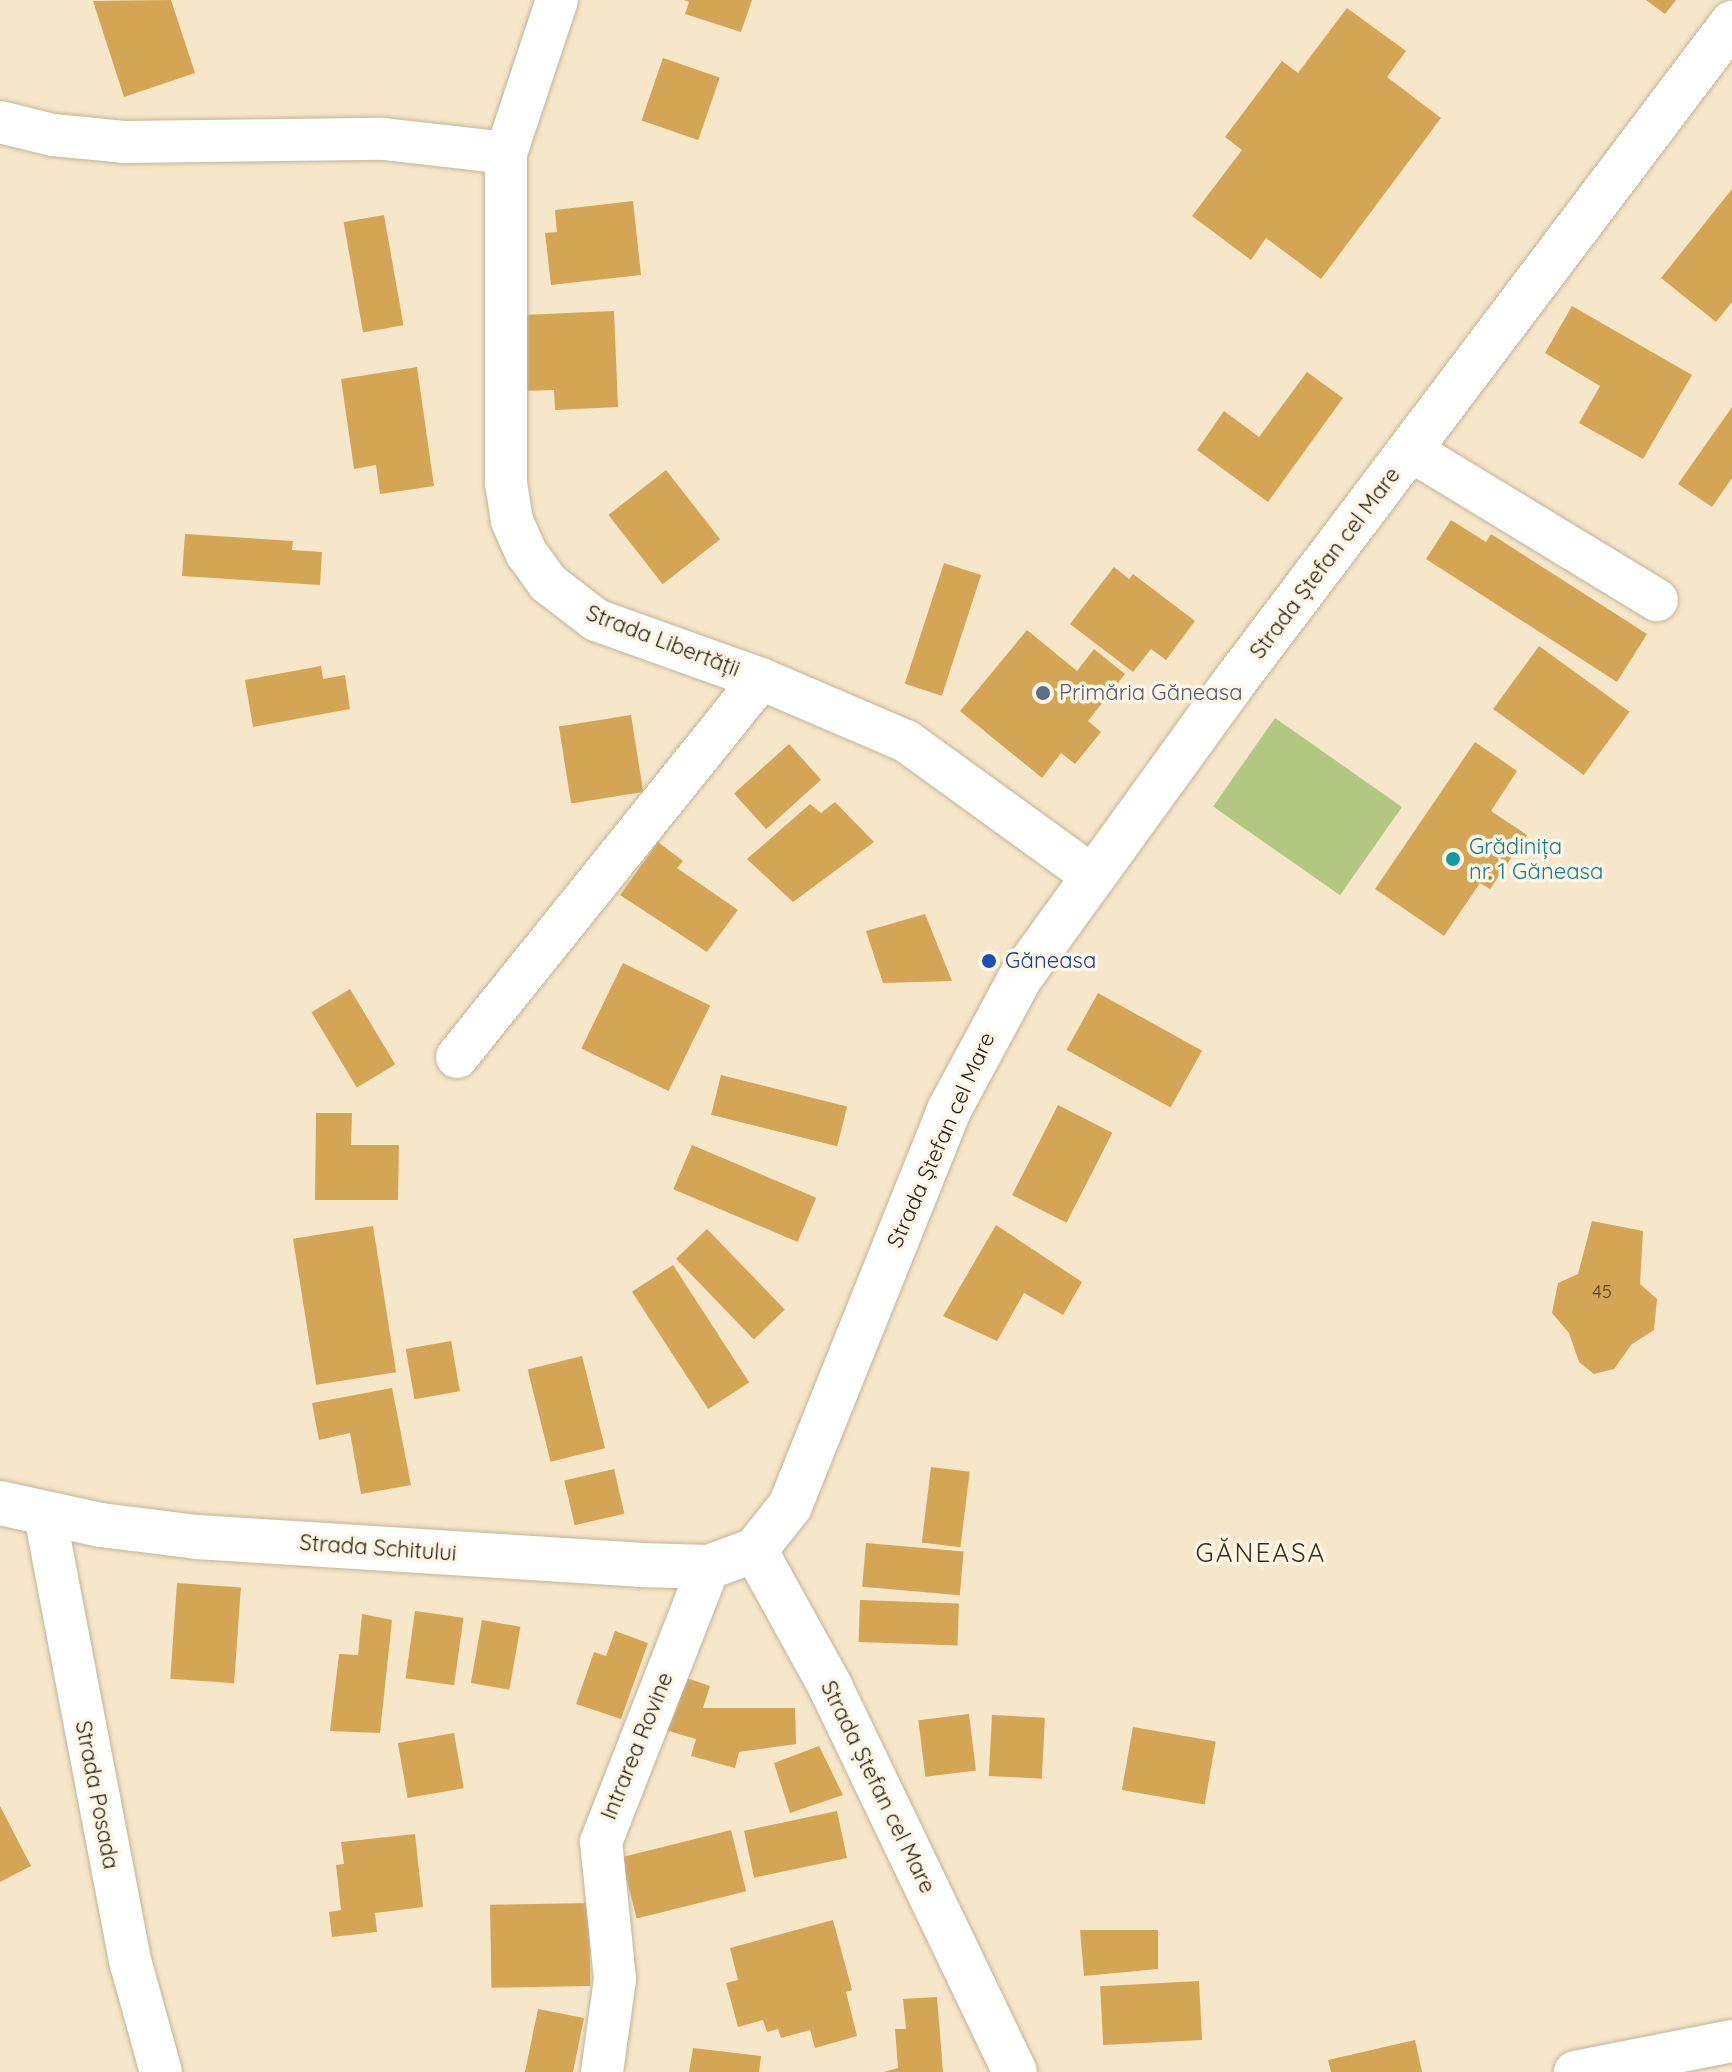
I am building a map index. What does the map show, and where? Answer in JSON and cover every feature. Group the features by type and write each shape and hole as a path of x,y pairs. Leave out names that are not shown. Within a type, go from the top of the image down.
{"main road":[{"name":"Strada Ștefan cel Mare","path":"1015,2072 830,1686 755,1550 790,1506 916,1187 980,1045 1091,875 1732,23"},
{"name":"Strada Schitului","path":"0,1503 45,1515 197,1537 709,1567 755,1550"}],"street":[{"name":"Strada Libertății","path":"557,0 506,153 506,483 512,521 527,554 548,583 596,620 761,679 906,741 1091,875"},
{"path":"0,122 53,135 124,142 384,139 506,153"},
{"path":"1410,450 1657,600"},
{"path":"457,1057 761,679"},
{"name":"Strada Posada","path":"45,1515 131,1964 161,2072"},
{"name":"Intrarea Rovine","path":"602,2072 615,1979 601,1842 709,1567"},
{"path":"1575,2072 1732,2041"}],"green space":[{"path":"1275,718 1402,807 1340,895 1213,806"}],"building":[{"path":"171,0 195,73 124,97 93,1"},
{"path":"684,0 752,0 741,32 685,14 689,2"},
{"path":"1646,0 1676,0 1665,14"},
{"path":"1347,8 1406,51 1387,77 1441,118 1321,279 1266,238 1251,260 1192,216 1242,150 1225,137 1282,61 1298,73"},
{"path":"663,58 720,78 698,140 642,120"},
{"path":"1732,189 1732,302 1716,322 1661,278"},
{"path":"633,201 641,275 551,285 545,233 557,232 555,210"},
{"path":"384,215 403,325 363,332 344,222"},
{"path":"1572,306 1692,375 1643,459 1579,423 1600,386 1545,353"},
{"path":"614,311 618,407 555,410 554,390 524,391 522,315"},
{"path":"417,367 434,486 380,494 376,465 354,469 341,379"},
{"path":"1307,372 1343,398 1268,502 1197,450 1224,411 1259,437"},
{"path":"1732,407 1732,478 1712,507 1678,484"},
{"path":"666,470 720,539 663,584 608,515"},
{"path":"1451,520 1486,542 1491,534 1647,634 1617,682 1426,559"},
{"path":"185,534 293,541 292,550 322,552 320,585 182,576"},
{"path":"944,563 981,575 942,696 905,684"},
{"path":"1114,567 1129,579 1133,574 1195,621 1166,660 1151,649 1133,672 1070,624"},
{"name":"Primăria Găneasa","path":"1027,630 1077,671 1094,649 1125,674 1088,721 1101,732 1075,764 1061,753 1042,778 960,711"},
{"path":"1539,646 1630,712 1584,775 1493,709"},
{"path":"321,666 323,679 345,675 350,709 253,727 245,680"},
{"path":"631,715 643,792 571,803 559,726"},
{"name":"Grădinița nr. 1 Găneasa","path":"1475,742 1517,771 1491,811 1527,835 1490,889 1480,883 1444,936 1375,889"},
{"path":"789,744 821,780 766,829 734,794"},
{"path":"835,802 874,842 793,902 747,859 810,804 821,813"},
{"path":"658,842 683,861 677,868 738,910 707,952 620,895"},
{"path":"925,914 952,981 883,983 866,931"},
{"path":"623,963 710,1006 669,1091 581,1048"},
{"path":"350,989 395,1064 357,1088 311,1012"},
{"path":"1098,993 1202,1051 1171,1108 1066,1050"},
{"path":"721,1075 847,1106 837,1146 711,1115"},
{"path":"1058,1105 1112,1133 1066,1223 1012,1195"},
{"path":"316,1113 352,1113 351,1145 399,1145 398,1200 315,1200"},
{"path":"692,1145 816,1198 798,1242 673,1189"},
{"path":"1592,1221 1643,1231 1640,1284 1657,1299 1654,1330 1632,1344 1614,1369 1594,1374 1579,1362 1569,1333 1552,1313 1558,1283 1578,1274"},
{"path":"996,1225 1082,1282 1063,1315 1024,1293 997,1341 943,1316"},
{"path":"373,1226 396,1372 316,1385 293,1239"},
{"path":"707,1229 785,1310 754,1339 676,1259"},
{"path":"673,1265 749,1382 708,1409 632,1292"},
{"path":"451,1341 460,1391 415,1399 406,1349"},
{"path":"582,1356 605,1448 551,1462 528,1370"},
{"path":"392,1388 411,1485 361,1494 350,1433 319,1440 312,1403"},
{"path":"931,1467 970,1472 960,1547 922,1542"},
{"path":"614,1469 624,1514 575,1525 564,1480"},
{"path":"866,1543 964,1552 960,1595 862,1587"},
{"path":"177,1583 241,1587 234,1683 170,1679"},
{"path":"860,1600 959,1603 957,1645 859,1642"},
{"path":"415,1611 464,1618 454,1685 406,1678"},
{"path":"362,1614 392,1620 380,1733 330,1731 339,1654 358,1655"},
{"path":"482,1620 520,1627 509,1690 471,1683"},
{"path":"615,1631 648,1643 621,1719 576,1704 594,1652 606,1656"},
{"path":"678,1675 710,1686 703,1708 795,1708 796,1744 739,1752 735,1768 691,1756 696,1739 662,1729"},
{"path":"969,1714 976,1771 925,1777 918,1720"},
{"path":"992,1715 1045,1718 1042,1779 989,1776"},
{"path":"1133,1727 1216,1742 1205,1805 1122,1790"},
{"path":"454,1733 464,1788 408,1798 398,1743"},
{"path":"819,1746 843,1795 790,1813 774,1763"},
{"path":"0,1806 31,1866 0,1882"},
{"path":"837,1811 847,1858 754,1878 744,1831"},
{"path":"731,1830 746,1891 637,1918 621,1857"},
{"path":"415,1834 423,1907 375,1913 377,1932 332,1937 329,1912 341,1910 336,1865 344,1864 341,1842"},
{"path":"589,1903 590,1986 491,1988 490,1905"},
{"path":"833,1920 852,1990 846,1992 857,2036 815,2048 810,2030 781,2038 778,2029 767,2032 763,2020 738,2027 726,1983 738,1980 730,1948"},
{"path":"1080,1930 1158,1930 1158,1969 1084,1976"},
{"path":"1199,1981 1202,2040 1103,2045 1100,1986"},
{"path":"937,1997 943,2072 884,2072 898,2068 895,2029 906,2029 903,1999"},
{"path":"538,2009 584,2018 573,2072 525,2072"},
{"path":"1415,2040 1422,2072 1331,2072 1328,2060"},
{"path":"693,2048 761,2056 759,2072 689,2072"}],"place":[{"name":"Primăria Găneasa","path":"1043,693"},
{"name":"Grădinița nr. 1 Găneasa","path":"1453,859"},
{"name":"Găneasa","path":"989,961"}],"district":[{"name":"GĂNEASA","path":"1261,1553"}]}
